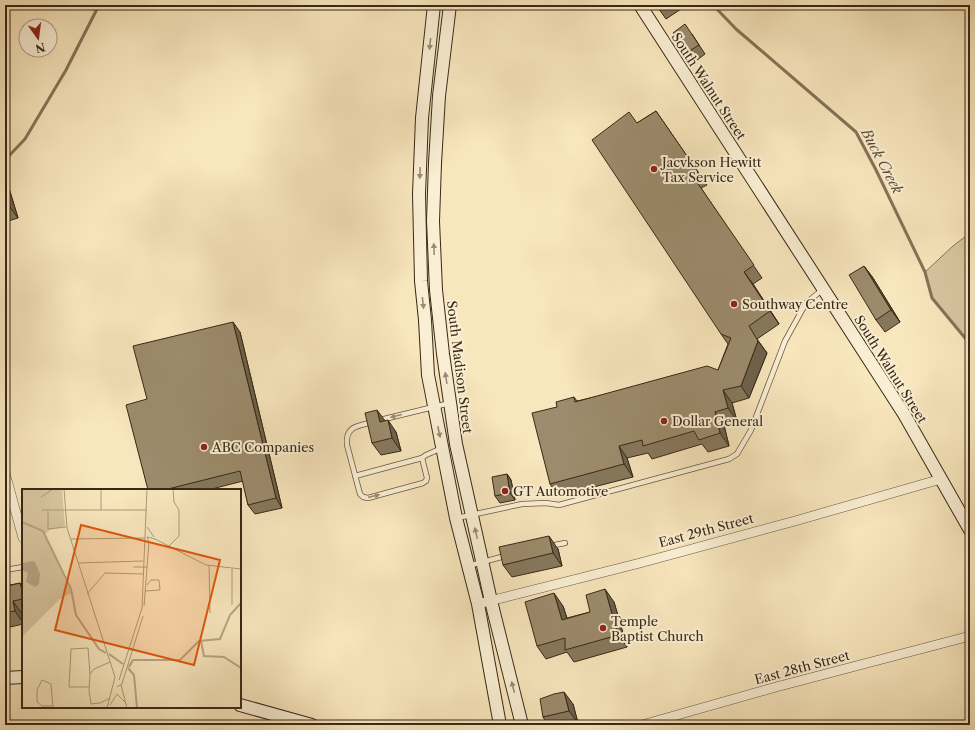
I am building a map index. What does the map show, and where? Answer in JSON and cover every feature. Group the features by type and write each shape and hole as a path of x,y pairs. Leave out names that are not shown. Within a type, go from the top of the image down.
{"main road":[{"path":"434,5 422,118 419,194 421,281 428,375 456,518 478,604 500,725"},
{"name":"South Madison Street","path":"450,5 439,103 435,163 434,221 436,290 443,354 456,444 491,601 522,725"},
{"name":"South Walnut Street","path":"640,5 904,414 970,530"},
{"path":"5,678 22,677"},
{"path":"241,705 312,725"}],"street":[{"path":"5,473 22,534"},
{"name":"East 29th Street","path":"478,604 640,563 795,521 941,479"},
{"name":"East 28th Street","path":"642,725 776,687 970,636"}],"lane":[{"path":"456,518 522,504 546,502 559,505 729,459 737,454 751,430 785,341 806,303 824,289"},
{"path":"422,458 426,478 426,481 423,483 368,498 363,497 360,494 346,437 349,431 353,428 375,421 450,403"},
{"path":"355,476 422,458 442,448"},
{"path":"542,548 565,543"},
{"path":"468,566 514,554"},
{"path":"5,570 22,567"}],"shaded area":[{"path":"970,233 970,344 932,298 925,272 953,246"}],"building":[{"path":"656,5 666,5 659,9"},
{"path":"685,24 699,45 686,53 673,33"},
{"name":"Southway Centre","path":"656,111 698,172 692,175 754,265 744,272 770,311 749,326 758,341 741,386 723,390 728,408 715,412 720,433 699,440 694,431 643,446 642,440 619,446 624,464 550,484 532,413 557,407 556,402 574,397 575,402 707,366 718,370 731,338 721,334 592,140 629,112 637,123"},
{"path":"5,193 9,206 5,207"},
{"path":"864,266 891,310 876,320 849,275"},
{"name":"ABC Companies","path":"233,322 276,498 248,505 240,471 168,489 148,489 126,405 147,399 133,346"},
{"path":"377,410 380,422 388,420 392,438 372,443 365,413"},
{"path":"507,474 510,493 495,496 492,477"},
{"path":"549,536 553,553 503,565 499,547"},
{"path":"5,582 7,582 8,586 20,583 22,599 13,601 15,611 5,613"},
{"path":"605,589 618,635 565,650 565,638 537,646 525,602 554,593 562,620 590,612 586,595"},
{"path":"564,692 569,711 543,717 540,699"},
{"path":"94,722 95,725 83,725"}],"waterway":[{"path":"5,160 25,139 66,70 98,7 106,5"},
{"name":"Buck Creek","path":"713,5 736,29 856,132 925,272 932,298 970,344"}],"place":[{"name":"Jacvkson Hewitt Tax Service","path":"654,169"},
{"name":"Southway Centre","path":"734,304"},
{"name":"Dollar General","path":"664,421"},
{"name":"ABC Companies","path":"204,447"},
{"name":"GT Automotive","path":"505,491"},
{"name":"Temple Baptist Church","path":"603,628"}]}
